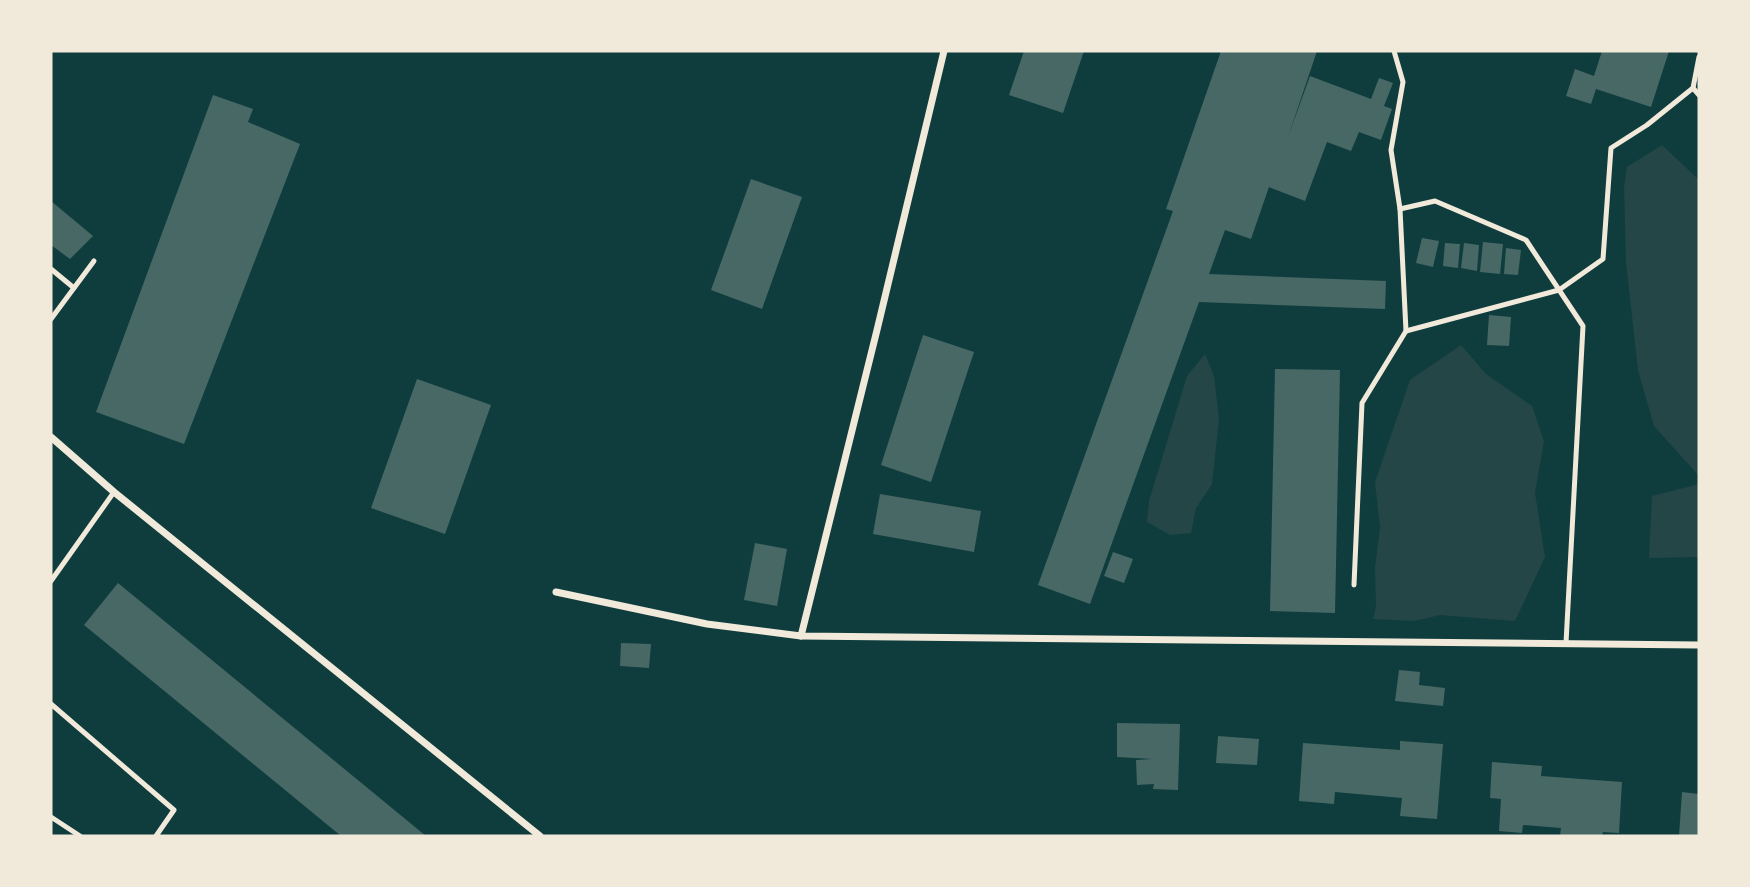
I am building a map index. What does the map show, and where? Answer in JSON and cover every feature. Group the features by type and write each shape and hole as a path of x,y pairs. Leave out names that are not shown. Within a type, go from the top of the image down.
{"street":[{"path":"801,636 944,51"},
{"path":"51,438 114,492 540,836"},
{"path":"556,592 707,624 801,636 1699,645"}],"lane":[{"path":"1354,585 1362,403 1406,331 1399,209 1391,150 1403,82 1394,51"},
{"path":"1406,331 1559,290 1603,258 1611,148 1647,125 1693,88 1699,57"},
{"path":"1693,88 1699,95"},
{"path":"1399,209 1435,201 1526,240 1583,326 1566,643"},
{"path":"51,319 94,261"},
{"path":"51,269 74,288"},
{"path":"51,581 114,492"},
{"path":"51,704 174,810 156,836"},
{"path":"51,817 80,836"}],"shaded area":[{"path":"1662,145 1699,180 1699,476 1654,426 1638,370 1626,262 1624,187 1627,167"},
{"path":"1461,345 1486,374 1532,406 1544,441 1535,493 1545,557 1515,621 1440,615 1414,621 1373,619 1380,527 1375,482 1410,380"},
{"path":"1205,354 1214,376 1219,419 1212,484 1196,508 1191,533 1170,535 1147,522 1149,501 1187,376"},
{"path":"1699,484 1699,558 1649,558 1652,496"}],"building":[{"path":"1024,51 1084,51 1063,113 1009,95"},
{"path":"1221,51 1317,51 1288,137 1310,76 1371,99 1379,78 1393,83 1384,106 1392,109 1381,140 1359,132 1351,151 1327,142 1305,201 1269,187 1251,239 1225,230 1209,274 1386,281 1385,309 1199,302 1090,604 1038,585 1173,211 1166,209"},
{"path":"1602,51 1669,51 1651,107 1596,89 1591,104 1566,96 1575,69 1594,76"},
{"path":"213,95 253,109 248,122 300,144 184,444 96,412"},
{"path":"751,179 802,197 762,309 711,290"},
{"path":"51,201 93,236 70,259 51,245"},
{"path":"1422,238 1439,241 1433,267 1416,263"},
{"path":"1483,242 1503,244 1500,274 1480,272"},
{"path":"1445,243 1460,244 1458,268 1443,266"},
{"path":"1464,243 1479,245 1477,271 1461,268"},
{"path":"1506,248 1521,250 1518,275 1504,274"},
{"path":"1489,315 1511,317 1509,346 1487,345"},
{"path":"923,335 974,352 931,482 881,465"},
{"path":"1275,369 1340,370 1335,613 1270,611"},
{"path":"417,379 491,405 445,534 371,508"},
{"path":"880,494 981,511 974,552 873,534"},
{"path":"755,543 787,549 777,606 744,600"},
{"path":"1113,552 1133,559 1124,583 1104,576"},
{"path":"118,583 426,836 341,836 84,625"},
{"path":"621,643 651,644 649,668 620,666"},
{"path":"1399,670 1420,672 1419,685 1445,688 1443,706 1395,701"},
{"path":"1117,723 1180,724 1178,790 1153,789 1154,784 1137,785 1136,760 1152,759 1117,757"},
{"path":"1218,736 1259,739 1257,765 1216,763"},
{"path":"1400,741 1443,744 1437,819 1400,816 1402,798 1335,792 1334,804 1299,801 1303,743 1400,750"},
{"path":"1492,762 1542,766 1541,776 1622,782 1619,833 1603,832 1602,836 1560,836 1561,828 1523,825 1522,833 1499,831 1501,799 1490,798"},
{"path":"1682,792 1699,794 1699,836 1679,836"}]}
